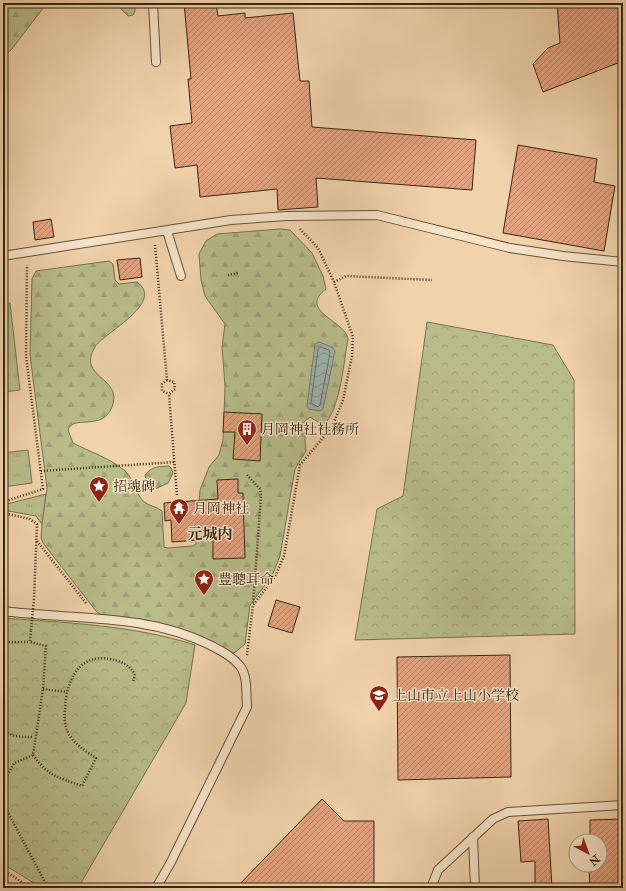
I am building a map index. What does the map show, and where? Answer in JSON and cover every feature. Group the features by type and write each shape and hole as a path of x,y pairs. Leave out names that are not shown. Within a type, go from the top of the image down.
{"lane":[{"path":"152,3 156,62"},
{"path":"3,256 231,220 287,216 377,215 510,248 563,256 623,262"},
{"path":"167,231 181,276"},
{"path":"3,612 97,618 146,624 198,639 226,654 241,667 246,686 247,708 156,888"},
{"path":"433,888 433,883 438,870 493,819 508,812 623,805"},
{"path":"473,837 475,888"}],"path":[{"path":"253,605 275,577 284,556 300,465 332,427 343,400 352,356 353,337 334,282 318,248 287,216"},
{"path":"3,502 43,489 26,356 28,252"},
{"path":"157,258 168,380"},
{"path":"228,275 238,273"},
{"path":"334,282 346,276 432,280"},
{"path":"168,380 162,384 162,391 169,394"},
{"path":"168,380 174,382 175,389 169,394"},
{"path":"169,394 177,496"},
{"path":"41,471 175,462"},
{"path":"241,667 247,654 253,605 261,496 260,489 247,475"},
{"path":"99,480 99,494"},
{"path":"3,513 30,519 38,524 30,642"},
{"path":"36,541 97,618"},
{"path":"3,642 30,642 46,646 43,689 34,737 33,755 47,772 82,786 96,758 77,744 66,728 64,719 68,683 88,660 95,658 105,658 124,663 135,674 133,682"},
{"path":"43,689 67,692"},
{"path":"3,729 11,735 20,737 34,737"},
{"path":"3,783 14,763 33,755"},
{"path":"3,775 7,776"},
{"path":"3,804 48,888"},
{"path":"3,870 31,888"}],"green space":[{"path":"3,3 47,3 11,50 3,56"},
{"path":"115,3 135,3 135,11 133,15 128,16"},
{"path":"280,229 290,230 312,253 323,276 326,289 319,297 317,304 325,316 340,327 348,339 343,372 334,409 323,425 310,417 304,422 306,451 295,469 280,556 272,576 250,605 245,644 234,653 197,635 146,620 101,615 96,611 43,543 41,538 42,524 47,488 30,355 32,279 36,271 109,261 113,264 115,280 119,284 137,282 144,290 144,299 139,308 100,341 95,347 91,357 91,365 95,372 112,389 114,397 112,407 107,415 102,419 76,423 71,425 68,430 73,443 119,466 128,474 143,501 162,511 164,547 193,546 196,544 200,490 209,467 219,455 223,440 225,386 222,347 225,324 205,296 201,280 199,254 206,241 217,234"},
{"path":"3,303 10,303 20,390 3,392"},
{"path":"427,322 553,345 574,380 575,634 355,640 377,509 403,496"},
{"path":"28,450 32,483 3,487 3,453"},
{"path":"169,466 173,473 168,483 153,490 148,488 145,475 150,470"},
{"path":"46,494 42,524 36,516 3,510 3,505"},
{"path":"3,618 76,623 124,629 172,638 195,645 186,703 78,888 42,888 3,864"}],"water":[{"path":"319,342 332,347 335,351 323,409 320,411 309,409 307,406 315,344"}],"building":[{"path":"184,3 216,3 218,16 245,13 245,18 293,13 300,81 309,81 312,127 476,140 472,190 316,178 318,207 278,210 277,189 200,197 197,165 175,168 170,126 192,123 188,79 191,79"},
{"path":"557,3 623,3 623,61 543,92 533,64 548,48 560,43"},
{"path":"518,145 597,159 594,182 615,186 604,251 503,233"},
{"path":"51,219 54,237 35,240 33,222"},
{"path":"140,258 142,277 120,280 117,260"},
{"name":"月岡神社社務所","path":"224,412 262,414 260,461 233,459 235,432 223,432"},
{"path":"238,479 238,493 243,493 245,558 213,559 213,539 172,542 171,520 165,521 164,503 218,499 217,480"},
{"path":"276,600 300,607 292,633 268,626"},
{"path":"510,655 511,777 398,780 397,657"},
{"path":"322,799 344,821 374,821 374,888 236,888"},
{"path":"548,819 552,888 535,888 535,861 521,862 518,821"},
{"path":"623,819 623,888 590,888 589,873 608,873 608,833 590,833 590,820"}],"place":[{"name":"月岡神社社務所","path":"247,446"},
{"name":"招魂碑","path":"99,503"},
{"name":"月岡神社","path":"179,525"},
{"name":"豊聰耳命","path":"204,596"},
{"name":"上山市立上山小学校","path":"379,712"}],"district":[{"name":"元城内","path":"210,534"}]}
